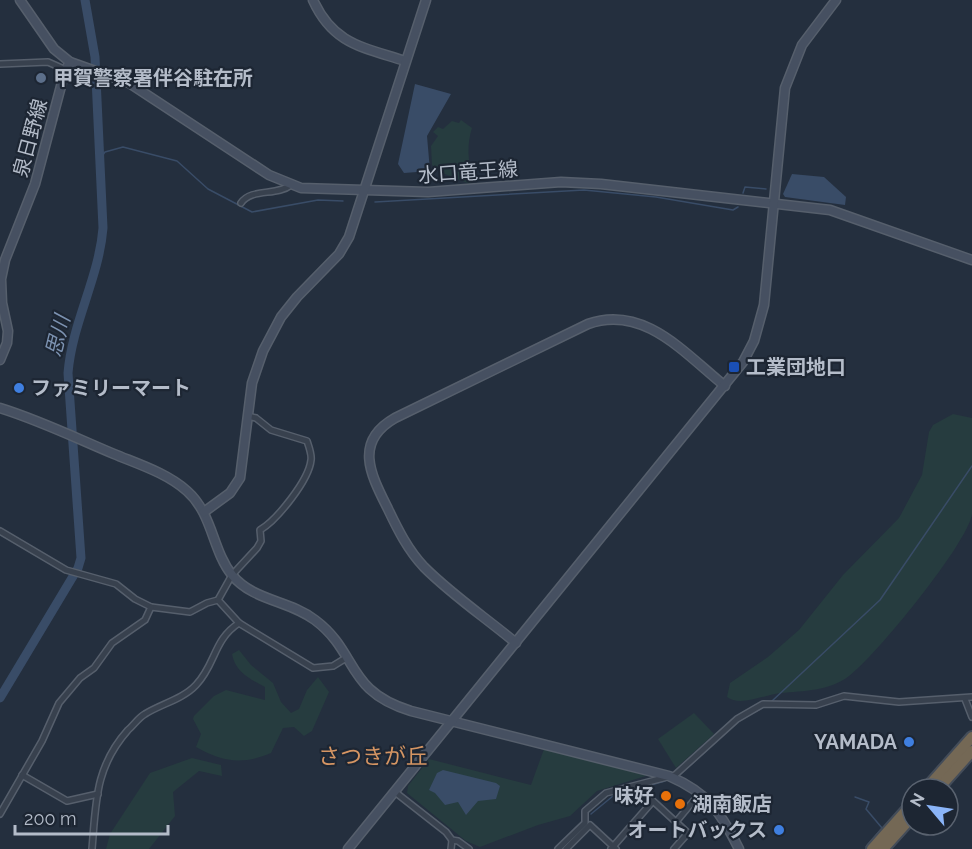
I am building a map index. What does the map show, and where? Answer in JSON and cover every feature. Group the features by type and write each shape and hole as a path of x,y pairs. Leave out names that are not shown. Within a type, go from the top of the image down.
{"highway":[{"path":"937,777 972,737"},
{"path":"949,777 972,751"},
{"path":"872,849 900,818"},
{"path":"883,849 900,830"}],"street":[{"name":"水口竜王線","path":"20,0 68,66 102,72 137,88 269,175 308,190 428,192 580,182 830,210 972,260"},
{"path":"313,0 322,20 339,37 405,61"},
{"path":"204,512 230,493 240,478 252,383 263,351 281,317 297,297 339,255 349,237 426,0"},
{"path":"348,849 725,386 750,349 761,320 783,106 789,74 806,38 836,0"},
{"path":"0,64 48,62 68,66"},
{"name":"泉日野線","path":"0,360 8,343 1,279 5,260 35,184 68,66"},
{"path":"241,203 252,195 278,191 291,185"},
{"path":"516,643 433,576 403,540 371,472 370,448 377,433 395,418 588,324 614,318 634,320 650,327 725,386"},
{"path":"0,408 63,432 170,479 190,494 204,512 232,575 253,593 313,618 324,627 360,681 379,698 397,706 453,722 669,777 700,793 716,808 739,849"},
{"path":"0,531 70,571 116,584 135,599 151,607 190,612 218,600 232,575 257,548 261,541 260,530 273,522 307,474 312,459 307,441 272,430 256,418 248,416"},
{"path":"218,600 239,623 313,669 333,666 346,658"},
{"path":"0,814 64,696 94,668 112,643 145,621 151,607"},
{"path":"92,849 98,794 107,757 116,743 145,714 193,688 205,676 219,642 239,623"},
{"path":"558,849 585,823 585,811 606,793 669,777 687,766 737,719 763,704 816,705 844,696 889,702 972,697"},
{"path":"965,699 972,717"},
{"path":"22,776 68,801 98,794"},
{"path":"395,792 450,836 451,849"},
{"path":"676,822 700,793"},
{"path":"566,849 590,825 613,848 653,801 688,833 674,849"},
{"path":"452,840 458,840 469,849"}],"green space":[{"path":"461,120 472,128 469,153 474,177 470,184 440,172 432,165 431,146 438,136 433,132 438,127 443,129 452,121 459,123"},
{"path":"953,414 972,418 972,514 967,529 955,549 919,599 862,665 841,681 816,689 780,693 745,701 732,700 727,697 730,683 768,657 799,630 843,575 899,518 922,475 929,432 933,425"},
{"path":"239,650 251,665 273,683 281,702 291,713 299,709 307,690 318,677 329,692 312,731 304,736 294,727 283,728 271,753 251,759 233,760 215,756 196,747 201,734 193,719 214,696 226,690 265,700 265,687 236,666 232,654"},
{"path":"694,713 714,734 676,768 658,739"},
{"path":"544,749 649,775 597,791 570,816 538,825 480,847 466,841 407,793 408,786 429,759 531,785"},
{"path":"192,758 221,765 222,776 199,771 173,792 175,816 149,849 106,849 110,834 150,773"}],"water":[{"path":"415,84 451,94 427,136 430,171 404,173 398,164"},
{"path":"792,174 824,177 846,197 845,205 785,197 783,194"},
{"path":"443,770 496,783 500,786 496,799 478,801 466,815 458,802 445,805 435,793 429,790 437,773"}],"waterway":[{"name":"思川","path":"0,698 78,568 81,558 68,373 70,354 101,247 103,228 95,57 85,0"},
{"path":"100,159 105,152 123,147 177,161 208,189 252,212 318,200 343,201"},
{"path":"743,193 745,187 766,189"},
{"path":"375,202 584,190 656,197 733,210 738,207"},
{"path":"772,701 880,600 972,466"},
{"path":"747,716 762,708"},
{"path":"686,769 707,750"},
{"path":"591,814 613,796 665,781"},
{"path":"855,797 869,802 866,809 882,828 866,847"}],"place":[{"name":"甲賀警察署伴谷駐在所","path":"41,78"},
{"name":"工業団地口","path":"734,367"},
{"name":"ファミリーマート","path":"19,388"},
{"name":"YAMADA","path":"909,742"},
{"name":"味好","path":"666,796"},
{"name":"湖南飯店","path":"680,804"},
{"name":"オートバックス","path":"779,830"}],"district":[{"name":"さつきが丘","path":"373,756"}]}
